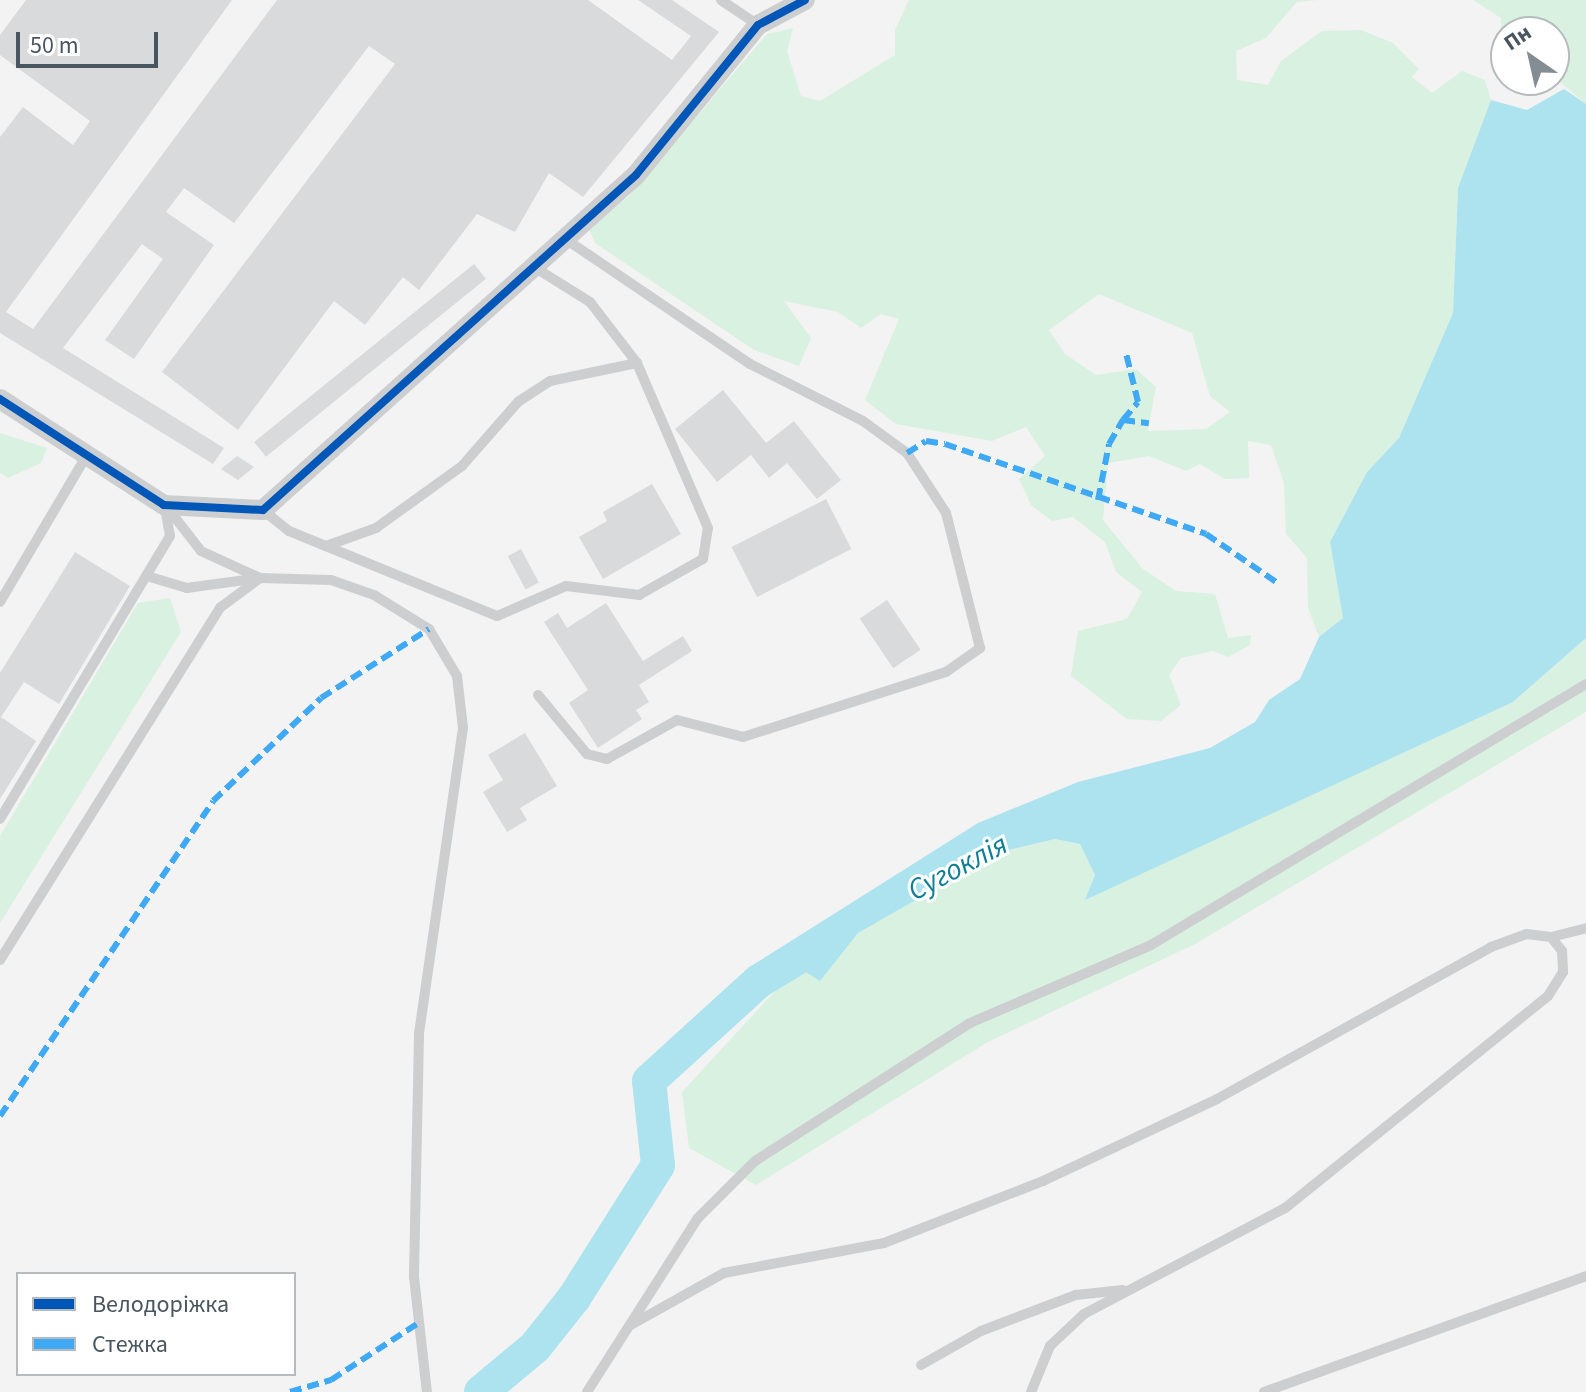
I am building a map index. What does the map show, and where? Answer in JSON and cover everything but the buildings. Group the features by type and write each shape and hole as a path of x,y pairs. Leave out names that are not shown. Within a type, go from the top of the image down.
{"street":[{"path":"1,403 164,505 263,510 563,237 636,175 758,25 805,0"}],"lane":[{"path":"721,0 758,25"},
{"path":"538,695 587,754 607,759 677,720 743,737 946,672 980,648 946,513 907,453 863,421 750,364 563,237"},
{"path":"263,510 326,546 497,616 566,586 639,595 703,559 708,528 637,363 590,302 532,266"},
{"path":"326,546 376,528 462,466 518,402 550,381 637,363"},
{"path":"0,602 87,455"},
{"path":"0,819 170,536 164,505"},
{"path":"164,505 201,551 260,578"},
{"path":"147,576 187,588 260,578 331,580 374,595 429,629 457,676 463,728 419,1035 414,1277 424,1387"},
{"path":"0,960 221,607 260,578"},
{"path":"587,1392 698,1218 755,1161 970,1023 1151,945 1586,684"},
{"path":"629,1326 724,1273 884,1243 1043,1181 1217,1099 1491,947 1527,934 1551,937 1586,928"},
{"path":"1031,1392 1050,1346 1084,1314 1285,1208 1548,996 1563,972 1562,951 1551,937"},
{"path":"1264,1392 1586,1276"},
{"path":"921,1365 981,1331 1076,1295 1129,1289"}],"green space":[{"path":"909,0 1317,0 1297,2 1266,38 1236,51 1237,80 1268,85 1281,61 1322,31 1361,30 1393,43 1419,69 1412,77 1432,93 1462,71 1485,80 1491,100 1458,188 1453,313 1399,438 1367,472 1330,542 1343,618 1319,637 1308,608 1307,558 1286,534 1284,483 1271,445 1248,441 1249,478 1225,479 1200,464 1186,471 1149,456 1108,463 1103,520 1143,569 1176,591 1215,594 1228,638 1251,635 1250,645 1228,657 1213,651 1181,658 1169,675 1181,705 1161,721 1127,719 1071,676 1078,631 1127,619 1142,592 1116,572 1105,542 1073,517 1052,521 1031,505 1019,479 1045,456 1026,427 992,441 896,424 865,400 899,319 881,314 861,328 838,312 784,301 811,338 799,366 754,350 595,243 589,229 628,197 767,34 793,28 787,51 801,96 820,101 895,55 895,30","holes":["1099,294 1192,333 1210,396 1230,412 1206,429 1148,431 1156,387 1136,369 1096,375 1065,354 1049,330"]},
{"path":"1473,0 1586,0 1586,104 1570,90 1570,16 1498,16"},
{"path":"0,433 47,448 41,463 8,478 0,473"},
{"path":"170,598 181,632 0,923 0,836 138,603"},
{"path":"1586,638 1586,712 1195,944 988,1042 756,1185 689,1148 682,1092 798,966 820,980 858,933 1000,852 1055,839 1080,844 1095,875 1086,899 1513,702"}],"water":[{"path":"1570,93 1586,104 1586,638 1513,702 1085,900 1095,875 1080,844 1055,839 1000,852 858,933 820,981 798,967 771,990 759,981 764,958 978,823 1078,782 1210,748 1255,722 1269,700 1300,679 1319,637 1343,618 1330,542 1367,472 1399,438 1453,313 1458,188 1491,100 1527,110 1552,96 1570,96"}],"waterway":[{"name":"Сугоклія","path":"481,1392 535,1347 574,1298 658,1165 649,1081 759,981 797,958"}],"marked path":[{"path":"1123,420 1138,402 1126,353"},
{"path":"1098,500 1109,444 1123,420 1149,423"},
{"path":"907,453 926,441 945,444 1206,534 1276,582"},
{"path":"0,1116 213,801 321,698 429,629"},
{"path":"290,1392 331,1380 417,1324"}],"cycle path":[{"path":"0,399 164,505 263,510 636,175 758,25 805,0"}]}
